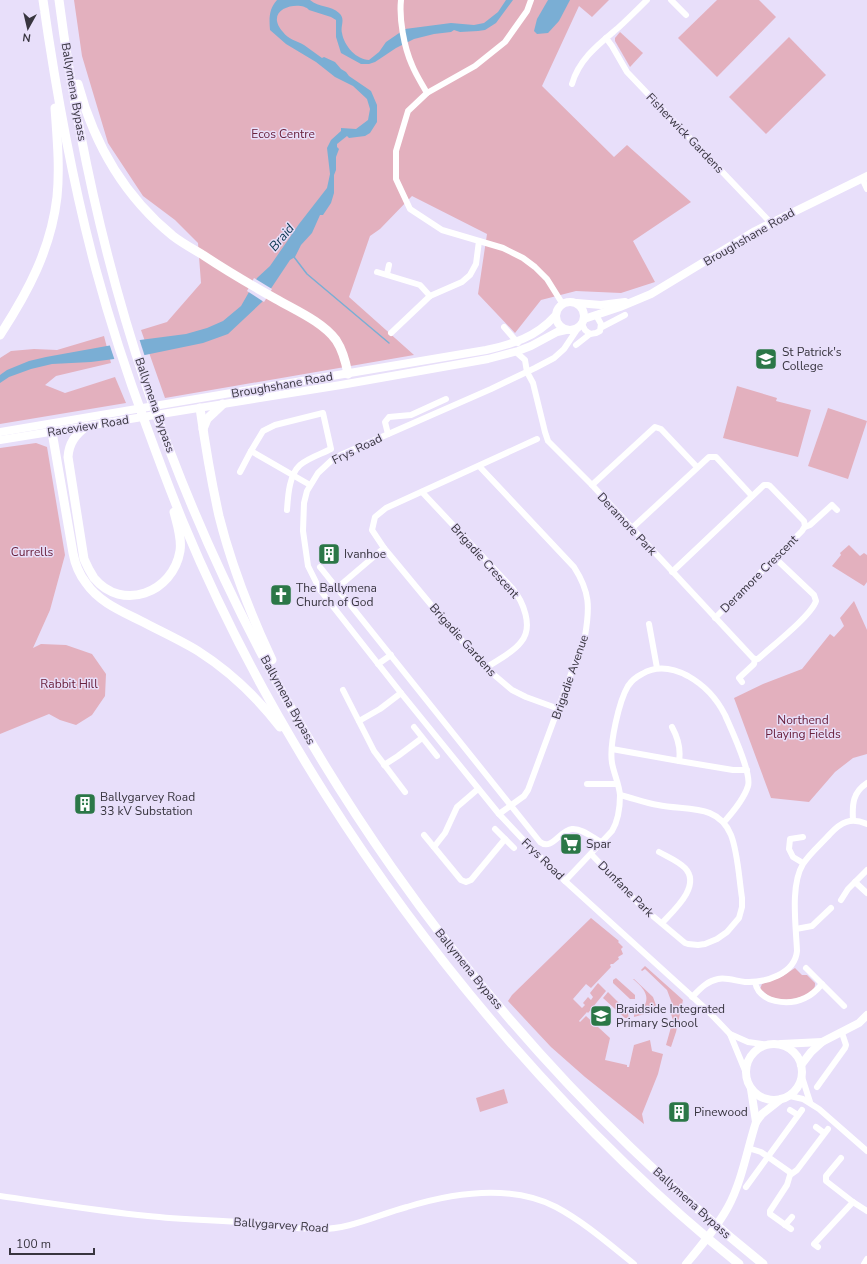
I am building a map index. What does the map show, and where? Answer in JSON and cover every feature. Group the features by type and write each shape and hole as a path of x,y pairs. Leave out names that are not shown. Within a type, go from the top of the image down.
{"highway":[{"name":"Ballymena Bypass","path":"44,0 52,57 72,169 96,269 125,367 163,471 187,530 232,628 255,672 302,756 372,865 444,963 484,1012 542,1078 596,1135 644,1181 739,1264"},
{"name":"Ballymena Bypass","path":"59,0 86,164 113,274 140,364 169,447 208,540 231,591 299,722 376,844 426,915 471,973 532,1046 604,1122 660,1175 732,1240 763,1264"},
{"path":"65,43 86,111 102,151 123,183 151,216 174,236 317,324 336,340 343,356 348,374"},
{"path":"0,335 29,288 37,270 48,236 57,198 58,148 52,57"},
{"path":"199,403 220,518 233,562 263,641 299,722"},
{"path":"203,430 208,419 223,404"},
{"path":"87,426 72,440 68,457 69,472 84,559 95,579 104,587 114,592 136,595 147,593 168,579 178,562 180,538 163,471"},
{"path":"51,428 73,553 76,565 86,584 115,608 197,650 234,676 261,703 302,756"}],"main road":[{"name":"Broughshane Road","path":"581,324 596,314 620,308 662,288 771,222 864,177"},
{"path":"577,303 584,310 581,324 567,330 558,324 555,316 557,309 562,304 570,301 601,305 633,301"},
{"name":"Broughshane Road","path":"0,432 51,428 122,412 199,403 348,374 486,350 517,342 542,330 555,316"},
{"name":"Broughshane Road","path":"199,403 223,404 473,362 519,351 557,332 567,330"},
{"path":"341,385 346,381 348,374"},
{"name":"Raceview Road","path":"0,440 51,428 87,426 126,420 174,407"},
{"path":"801,1065 811,1052 822,1042 859,1023 867,1015"},
{"path":"756,1122 751,1089 746,1073 747,1065 752,1055 762,1047 773,1044 822,1042"},
{"path":"686,1264 728,1206 735,1191 756,1122 762,1114 781,1100 790,1096 795,1091 802,1077 801,1065 798,1057 785,1046 773,1044"},
{"path":"751,1089 757,1095 764,1098 781,1100"}],"street":[{"path":"401,0 401,21 406,47 411,64 427,93"},
{"path":"531,0 527,11 505,42 475,66 427,93 408,111 396,151 396,179 410,209 442,230 510,252 532,264 547,279 562,304"},
{"path":"572,84 582,62 592,50 647,0"},
{"path":"671,0 686,16"},
{"name":"Fisherwick Gardens","path":"606,38 627,72 771,222"},
{"path":"864,177 867,189"},
{"path":"391,333 430,296 462,282 470,275 476,264 479,241"},
{"path":"387,274 389,265"},
{"path":"377,272 420,285 430,296"},
{"path":"596,314 602,327"},
{"path":"576,345 590,334 600,331 602,327 625,314"},
{"path":"581,324 590,334"},
{"name":"Frys Road","path":"581,324 564,350 528,372 334,458 318,473 310,485 304,503 304,542 308,566 320,590 378,664 478,789 531,848 730,1034 748,1042 773,1044"},
{"name":"Deramore Park","path":"504,327 517,342 519,351 525,360 547,439 592,485 752,658 756,660"},
{"path":"567,330 569,342"},
{"path":"388,434 385,424 389,418 411,415 446,399"},
{"path":"240,472 263,431 296,419 323,413 331,449 298,466 288,495 287,510"},
{"path":"592,485 655,427 661,429 697,467"},
{"name":"Brigadie Gardens","path":"537,439 386,508 375,517 373,531 384,548 486,668 512,690 526,697 559,709"},
{"path":"251,450 310,485"},
{"path":"631,528 707,458 712,456 716,457 752,496"},
{"name":"Brigadie Avenue","path":"479,466 574,567 582,580 588,597 586,636 528,791 524,796 499,814"},
{"name":"Deramore Crescent","path":"672,572 762,486 769,485 804,521 805,526 802,531 715,618"},
{"name":"Brigadie Crescent","path":"422,492 512,588 520,599 524,608 526,628 522,640 515,648 486,668"},
{"path":"805,526 810,525 832,505 837,510"},
{"path":"337,588 384,548"},
{"path":"742,682 739,678 754,664 756,660 796,626 814,606 816,601 814,595 774,558"},
{"name":"Frys Road","path":"320,567 540,842 544,845 549,844 573,829 581,831 601,842"},
{"path":"620,795 658,806 706,811 724,822 738,805 748,787 749,782 747,770 729,724 717,701 689,677 671,669 657,668 649,624"},
{"path":"378,664 390,655"},
{"name":"Dunfane Park","path":"565,881 615,826 619,809 620,795 612,763 614,731 627,688 634,678 647,671 657,668"},
{"path":"343,690 374,751 404,792"},
{"path":"358,721 380,709 401,693"},
{"path":"414,727 437,756"},
{"path":"672,727 678,743 680,753 679,761"},
{"path":"384,765 422,738"},
{"path":"612,749 733,770 747,770"},
{"path":"853,820 855,795 867,783"},
{"path":"587,784 618,784"},
{"path":"434,847 446,832 457,807 478,789"},
{"path":"692,997 703,986 716,979 723,978 755,982 776,975 792,964 796,953 795,888 803,863 835,828 845,821 853,820 867,824"},
{"name":"Dunfane Park","path":"591,854 617,880 628,894 685,943 698,945 708,943 720,937 738,920 742,903 733,842 724,822"},
{"path":"495,829 514,848"},
{"path":"424,835 461,880 468,882 490,860 506,839"},
{"path":"803,837 790,839 789,847 793,857 803,863"},
{"name":"Dunfane Park","path":"659,852 676,861 685,868 689,879 687,894 662,923"},
{"path":"841,900 844,894 867,870"},
{"path":"855,882 867,893"},
{"path":"796,929 812,926 831,908"},
{"path":"806,968 844,1006"},
{"path":"755,982 757,989 763,996 771,1000 782,1002 805,998 814,993 822,984"},
{"path":"817,1088 845,1048 846,1045 842,1032"},
{"name":"Frys Road","path":"730,1034 746,1073"},
{"path":"802,1077 810,1102"},
{"path":"790,1096 810,1102 867,1151"},
{"path":"790,1110 798,1115"},
{"path":"746,1187 802,1110"},
{"path":"791,1229 770,1214 770,1211 787,1185 791,1174 797,1170 826,1131 816,1127"},
{"path":"748,1148 768,1156 791,1174"},
{"path":"840,1158 826,1176 826,1181 853,1202 867,1210"},
{"name":"Ballygarvey Road","path":"0,1196 149,1216 316,1229 337,1228 352,1225 406,1207 449,1197 489,1193 511,1194 528,1197 555,1207 586,1227 634,1264"},
{"path":"818,1247 814,1244 853,1202"},
{"path":"785,1225 792,1217"},
{"path":"864,1264 867,1259"}],"green space":[{"name":"Ecos Centre","path":"74,0 609,0 592,17 579,6 542,86 614,157 627,145 691,202 633,241 655,282 621,293 576,291 541,300 515,333 478,294 487,234 412,196 380,229 370,236 349,297 414,355 165,398 141,330 167,322 201,283 198,243 175,220 143,196 108,143 82,56"},
{"path":"717,0 759,0 776,17 717,77 678,38"},
{"path":"620,32 643,53 630,67 615,41 615,38"},
{"path":"789,37 826,75 766,134 729,97"},
{"path":"104,336 111,363 56,376 45,385 65,393 115,377 126,403 0,424 0,358 11,351 34,349 57,350"},
{"path":"737,386 777,398 776,401 811,410 798,457 723,438"},
{"path":"828,408 867,421 848,479 808,466"},
{"name":"Currells","path":"36,443 47,447 65,555 50,610 33,648 41,644 66,645 92,654 106,674 105,696 92,715 76,725 60,720 49,714 0,734 0,448"},
{"path":"849,545 860,556 864,553 867,555 867,582 864,586 832,566 841,555 840,553"},
{"name":"Northend Playing Fields","path":"854,601 867,630 867,754 853,758 835,772 809,802 771,798 734,698 763,684 802,669 830,634 834,637 844,626 840,618"},
{"name":"Braidside Integrated Primary School","path":"591,918 619,941 618,942 623,947 621,949 623,954 618,957 619,959 610,965 611,967 591,988 586,984 573,999 582,1008 585,1005 583,1003 588,997 591,1000 593,997 590,993 598,983 606,991 588,1013 587,1012 579,1021 580,1022 586,1016 610,1038 605,1060 627,1065 627,1067 629,1067 634,1045 650,1040 652,1051 663,1054 658,1074 642,1114 644,1124 585,1077 551,1047 508,1001 512,995"},
{"path":"645,966 683,1000 671,1047 666,1045 673,1020 669,1008 673,1006 667,990 645,969 642,971 641,970"},
{"path":"795,968 802,975 807,975 815,983 811,992 799,998 778,1000 771,998 760,989 762,984 781,977"},
{"path":"616,978 635,995 635,999 630,999 613,983 613,980"},
{"path":"633,979 653,997 657,1008 648,1011 648,1013 634,1017 634,1012 644,1007 646,1003 646,995 642,988"},
{"path":"608,992 620,1004 619,1006 621,1005 627,1010 629,1018 625,1018 603,998"},
{"path":"504,1089 508,1103 480,1112 476,1098"}],"water":[{"path":"277,0 310,0 314,3 336,10 342,18 342,33 345,43 360,58 369,60 379,52 386,42 405,29 451,23 474,25 484,23 498,12 506,0 513,0 496,23 485,30 460,32 454,30 451,32 414,39 369,64 361,64 341,53 336,37 336,20 309,10 305,7 292,6 285,8 277,17 278,24 283,32 322,58 324,57 335,62 349,76 371,91 377,105 377,122 370,133 365,136 349,138 347,136 337,144 339,149 336,157 334,193 331,203 323,215 320,215 312,233 301,245 295,257 290,260 262,302 228,334 203,343 145,355 91,362 52,364 31,369 9,377 0,383 0,375 7,370 29,361 140,340 186,334 207,328 223,321 241,306 257,278 270,266 299,224 327,188 330,174 327,148 331,140 341,131 341,128 356,129 368,120 370,109 367,99 353,86 335,77 316,62 286,44 270,30 270,14 272,7"},
{"path":"548,0 570,0 559,21 548,33 537,34 534,31 537,19"}],"pier":[{"path":"254,278 272,289 264,302 247,291"},
{"path":"139,338 145,357 115,361 109,343"}],"waterway":[{"path":"294,257 307,274 389,343"}],"place":[{"name":"St Patrick's College","path":"766,359"},
{"name":"Ivanhoe","path":"329,554"},
{"name":"The Ballymena Church of God","path":"281,595"},
{"name":"Ballygarvey Road 33 kV Substation","path":"85,804"},
{"name":"Spar","path":"571,844"},
{"name":"Braidside Integrated Primary School","path":"601,1016"},
{"name":"Pinewood","path":"679,1112"}],"water label":[{"name":"Braid","path":"281,237"}],"park label":[{"name":"Rabbit Hill","path":"69,684"}]}
